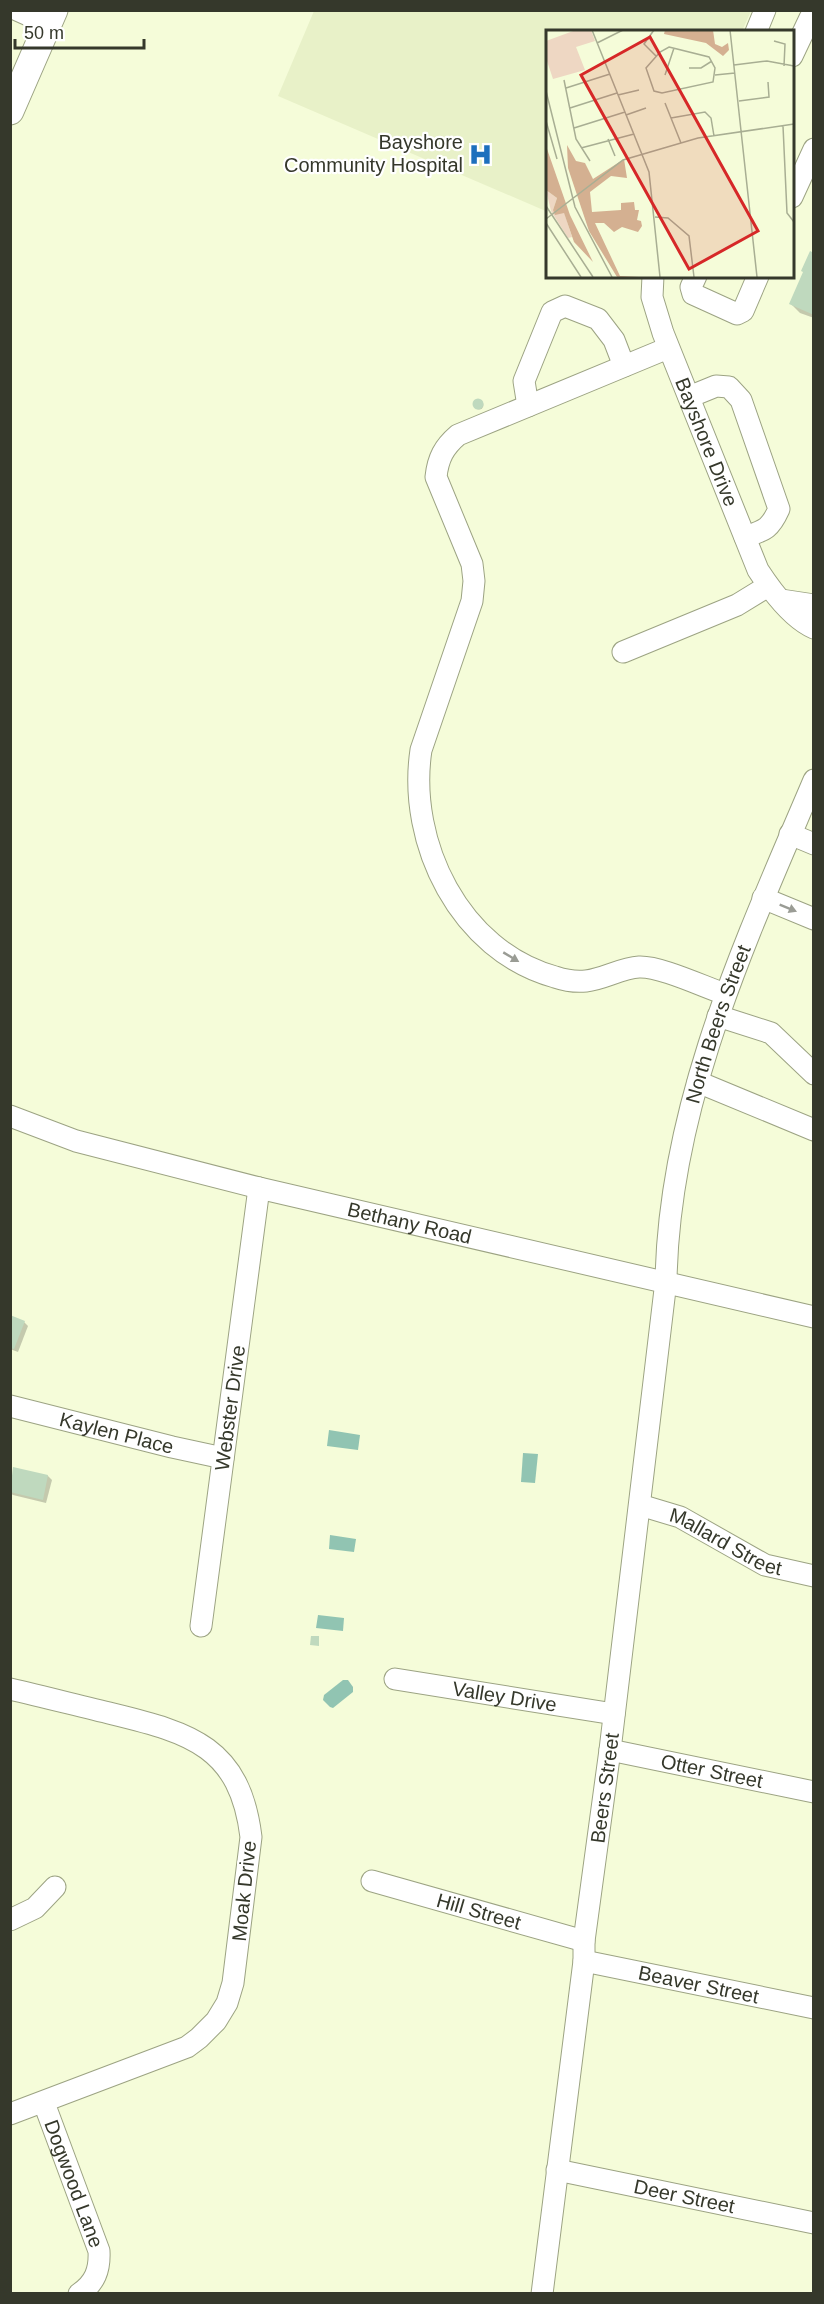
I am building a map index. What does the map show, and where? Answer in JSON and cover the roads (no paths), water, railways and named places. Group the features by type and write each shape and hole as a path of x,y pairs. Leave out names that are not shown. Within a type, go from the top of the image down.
{"main road":[{"path":"10,111 51,17"}],"street":[{"path":"17,10 51,17"},
{"path":"757,30 765,10"},
{"path":"794,52 813,15"},
{"path":"794,193 813,149"},
{"name":"Bayshore Drive","path":"653,278 652,297 668,348 758,570 775,593 805,624 813,628"},
{"path":"695,278 691,287 693,294 737,314 743,311 757,278"},
{"path":"528,406 524,381 552,312 565,306 598,319 614,340 624,366"},
{"path":"668,348 458,435 449,442 437,462 436,477 472,564 474,581 472,601 421,750 418,794 425,832 437,872 467,919 504,953 553,977 586,981 628,969 650,968 725,994"},
{"path":"688,397 716,386 729,387 741,400 779,509 773,524 745,537"},
{"path":"623,652 737,605 775,593 813,604"},
{"name":"North Beers Street","path":"666,1281 667,1245 683,1140 698,1082 725,994 813,780"},
{"path":"790,834 813,844"},
{"path":"763,898 813,919"},
{"path":"718,1016 771,1034 793,1052 813,1074"},
{"path":"698,1082 813,1130"},
{"name":"Bethany Road","path":"10,1116 76,1141 259,1188 813,1317"},
{"name":"Webster Drive","path":"201,1626 259,1188"},
{"name":"Beers Street","path":"542,2294 666,1281"},
{"name":"Kaylen Place","path":"10,1406 223,1458"},
{"name":"Mallard Street","path":"640,1505 680,1517 765,1565 813,1576"},
{"name":"Valley Drive","path":"395,1679 614,1714"},
{"name":"Moak Drive","path":"10,1689 161,1725 182,1732 199,1742 219,1759 238,1785 249,1816 251,1837 233,1983 227,2003 216,2021 200,2038 179,2051 10,2114"},
{"name":"Otter Street","path":"610,1750 813,1792"},
{"name":"Hill Street","path":"372,1881 584,1951"},
{"path":"10,1920 35,1908 55,1887"},
{"name":"Beaver Street","path":"584,1951 813,2008"},
{"name":"Dogwood Lane","path":"44,2103 99,2251 100,2264 96,2276 88,2288 79,2294"},
{"name":"Deer Street","path":"557,2170 813,2223"}],"place":[{"name":"Bayshore Community Hospital","path":"481,154"}]}
